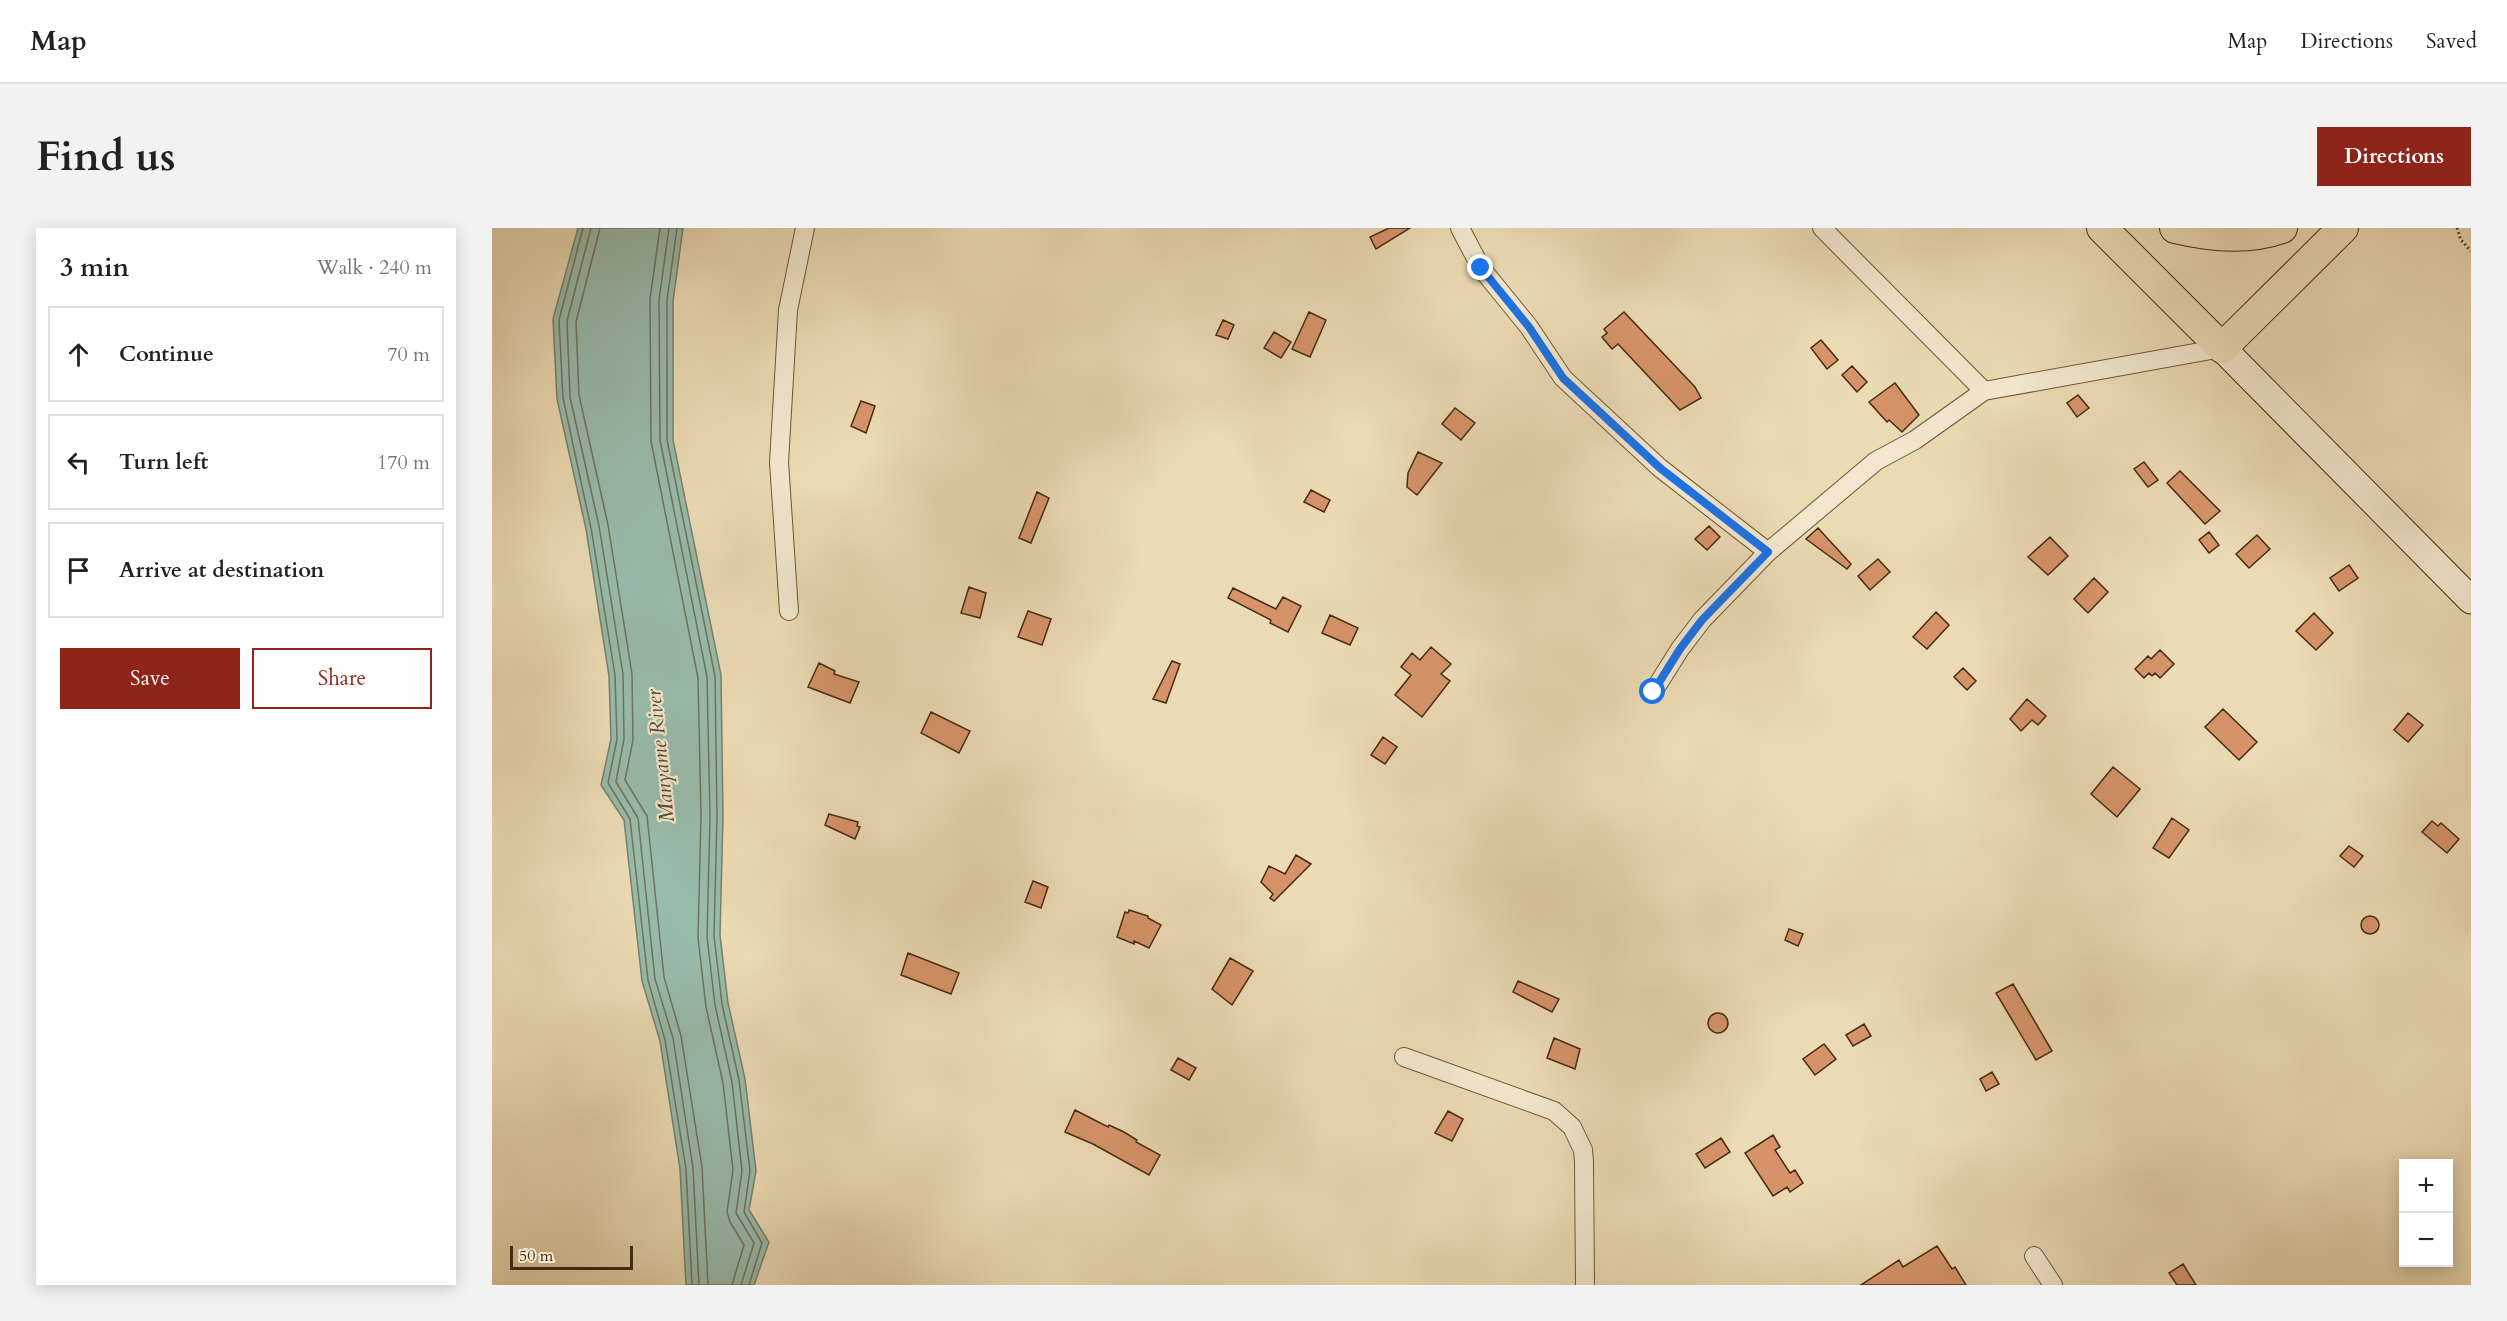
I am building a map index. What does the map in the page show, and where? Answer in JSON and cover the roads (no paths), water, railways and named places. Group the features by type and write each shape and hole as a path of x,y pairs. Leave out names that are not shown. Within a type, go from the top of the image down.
{"main road":[{"path":"2102,228 2471,600"},
{"path":"2175,228 2193,232 2233,235 2271,232 2282,228"},
{"path":"2222,348 2343,228"}],"street":[{"path":"789,611 779,462 788,310 805,228"},
{"path":"1460,228 1481,268 1529,327 1563,378 1660,468 1768,552"},
{"path":"1822,228 1984,391"},
{"path":"1653,692 1680,649 1702,620 1768,552 1876,461 1915,440 1984,391 2222,348"},
{"path":"1404,1057 1543,1105 1564,1118 1572,1127 1582,1150 1584,1162 1585,1285"},
{"path":"2034,1256 2053,1285"}],"water":[{"name":"Manyame River","path":"578,228 683,228 673,301 673,440 721,675 723,816 720,935 728,1003 745,1079 756,1171 749,1210 769,1242 754,1285 686,1285 680,1169 660,1041 642,981 624,820 601,785 611,739 609,676 586,529 557,399 553,319"}]}
